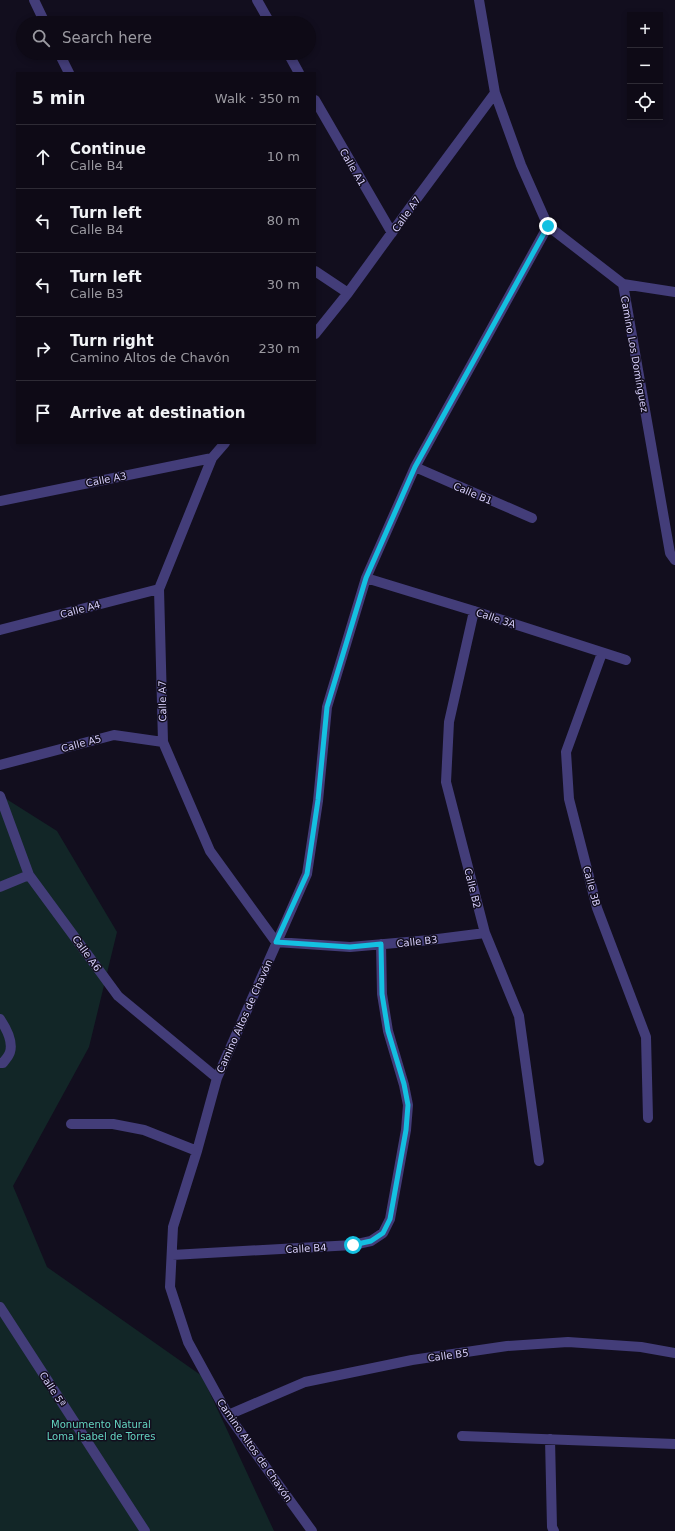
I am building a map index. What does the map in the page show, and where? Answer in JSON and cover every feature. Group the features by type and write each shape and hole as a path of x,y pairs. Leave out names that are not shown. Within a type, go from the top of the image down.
{"street":[{"path":"34,0 42,16"},
{"path":"257,0 266,16"},
{"name":"Camino Los Domínguez","path":"479,0 495,93 521,165 548,226 623,284 670,553 675,560"},
{"path":"62,60 68,72"},
{"path":"292,60 298,72"},
{"name":"Calle A7","path":"316,333 348,293 495,93"},
{"name":"Calle A1","path":"316,102 392,233"},
{"name":"Camino Altos de Chavón","path":"312,1531 228,1415 188,1342 170,1287 173,1227 198,1151 217,1078 307,874 318,800 327,707 366,578 415,467 548,226"},
{"path":"316,272 348,293"},
{"path":"623,284 675,292"},
{"name":"Calle A7","path":"224,444 212,458 159,589 163,742 210,851 276,942"},
{"name":"Calle A3","path":"0,501 212,458"},
{"name":"Calle B1","path":"415,467 532,518"},
{"name":"Calle 3A","path":"366,578 626,660"},
{"name":"Calle A4","path":"0,630 159,589"},
{"name":"Calle B2","path":"474,611 449,722 446,782 484,933 519,1016 539,1161"},
{"name":"Calle 3B","path":"602,653 566,752 569,800 597,908 646,1037 648,1118"},
{"name":"Calle A5","path":"0,765 114,735 163,742"},
{"name":"Calle A6","path":"0,796 29,875 118,996 217,1078"},
{"path":"0,887 29,875"},
{"name":"Calle B3","path":"276,942 350,947 430,940 484,933"},
{"name":"Calle B4","path":"172,1255 353,1245 371,1241 383,1233 390,1219 406,1130 408,1105 404,1084 388,1031 383,1001 381,944"},
{"path":"0,1019 5,1027 10,1043 10,1054 3,1063 0,1063"},
{"path":"71,1124 113,1124 144,1130 198,1151"},
{"name":"Calle 5ª","path":"0,1307 145,1531"},
{"name":"Calle B5","path":"228,1415 305,1382 412,1360 507,1346 568,1342 641,1347 675,1353"},
{"path":"462,1436 675,1444"},
{"path":"550,1439 552,1527 554,1531"}],"green space":[{"name":"Monumento Natural Loma Isabel de Torres","path":"0,795 57,831 117,932 89,1047 13,1186 47,1267 202,1376 274,1531 0,1531"}],"route":[{"path":"353,1245 371,1241 383,1233 390,1219 406,1130 408,1105 404,1084 388,1031 382,994 381,944 350,947 276,942 307,874 318,800 327,707 366,578 415,467 548,226"}]}
